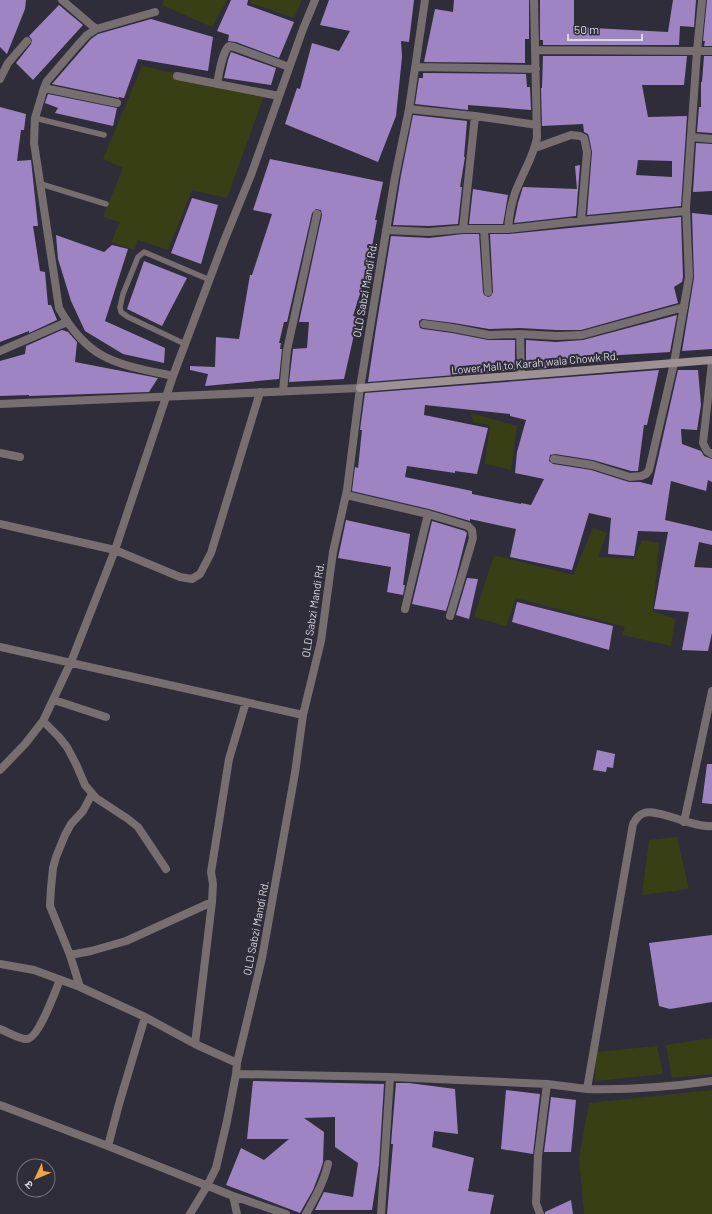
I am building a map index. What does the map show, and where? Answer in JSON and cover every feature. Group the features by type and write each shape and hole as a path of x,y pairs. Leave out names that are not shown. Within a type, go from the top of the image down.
{"main road":[{"name":"Lower Mall to Karah wala Chowk Rd.","path":"360,388 712,361"}],"street":[{"path":"62,0 96,29"},
{"path":"0,770 25,744 43,721 71,662 115,550 185,344 252,175 303,28 315,0"},
{"name":"OLD Sabzi Mandi Rd.","path":"190,1214 216,1168 237,1063 262,958 295,773 303,716 321,641 333,552 346,495 360,388 395,177 416,67 424,0"},
{"path":"508,229 510,210 535,148 537,138 534,0"},
{"path":"554,459 592,465 630,477 646,474 649,470 674,363 690,277 686,211 702,0"},
{"path":"155,12 96,29 73,50 47,81 44,88 35,118 34,143 59,308 67,322 91,349 106,358 127,366 174,376"},
{"path":"0,79 8,63 27,41"},
{"path":"217,84 224,54 226,48 229,46 289,67"},
{"path":"535,50 712,51"},
{"path":"416,67 536,68"},
{"path":"177,76 279,96"},
{"path":"44,88 117,103"},
{"path":"409,109 475,116 537,125"},
{"path":"463,229 475,116"},
{"path":"535,148 571,135 584,138 587,152 581,221"},
{"path":"691,137 712,138"},
{"path":"386,230 429,232 463,229 508,229 686,211"},
{"path":"283,391 287,350 318,214"},
{"path":"484,229 488,292"},
{"path":"424,324 489,335 582,335 684,307"},
{"path":"0,351 67,322"},
{"path":"520,334 521,375"},
{"path":"712,361 703,443 707,451 712,454"},
{"path":"0,404 360,388"},
{"path":"0,524 115,550 180,577 192,579 200,574 211,553 260,392"},
{"path":"0,453 20,457"},
{"path":"346,495 428,514 468,526 472,530 473,538 450,616"},
{"path":"405,609 428,514"},
{"path":"0,647 303,716"},
{"path":"684,822 712,691"},
{"path":"54,700 106,717"},
{"path":"194,1044 212,902 211,872 229,759 246,702"},
{"path":"43,721 67,747 85,785 92,794 138,827 166,869"},
{"path":"80,987 70,955 50,906 53,868 56,857 71,824 82,811 92,794"},
{"path":"587,1089 633,824 636,818 645,812 654,813 696,825 712,826"},
{"path":"70,955 91,951 126,941 212,902"},
{"path":"0,964 34,970 80,987 145,1017 194,1044 237,1063"},
{"path":"0,1029 27,1039 33,1036 39,1028 60,980"},
{"path":"108,1146 145,1017"},
{"path":"236,1074 390,1077 547,1084 587,1089 623,1090 712,1081"},
{"path":"381,1214 390,1077"},
{"path":"540,1214 536,1203 538,1156 547,1084"},
{"path":"0,1105 233,1196 286,1214"},
{"path":"306,1214 319,1191 326,1174 328,1164"},
{"path":"233,1196 237,1214"}],"lane":[{"path":"35,118 104,135"},
{"path":"41,184 106,204"},
{"path":"185,344 128,317 121,312 120,307 123,294 138,257 144,252 210,280"}],"green space":[{"path":"164,0 227,0 212,27 162,5"},
{"path":"251,0 302,0 294,18 250,3"},
{"path":"142,66 265,93 227,198 192,190 168,250 138,240 134,250 111,242 120,222 103,217 123,168 103,159"},
{"path":"471,413 517,426 511,470 485,464 490,425 473,422"},
{"path":"593,528 607,533 598,557 634,559 642,540 659,543 653,611 675,619 671,646 622,635 625,627 516,598 506,626 474,617 494,555 573,575"},
{"path":"677,837 689,889 642,895 649,840"},
{"path":"712,1038 712,1074 672,1078 666,1045"},
{"path":"657,1046 663,1074 595,1081 596,1052"},
{"path":"712,1090 712,1214 584,1214 579,1158 589,1103"}],"building":[{"path":"0,0 26,0 25,9 7,54 0,47"},
{"path":"231,0 248,0 247,5 294,22 279,58 236,42 228,41 229,35 217,31"},
{"path":"329,0 414,0 409,42 401,41 402,57 396,116 378,162 285,124 297,88 300,89 312,43 339,51 350,31 320,25"},
{"path":"454,0 529,0 529,39 525,39 525,63 424,62 435,9 453,12"},
{"path":"540,0 574,0 574,27 668,32 673,0 696,0 694,27 680,26 679,45 543,45 543,40 540,40"},
{"path":"707,0 712,0 712,46 704,46 705,41 703,41"},
{"path":"59,5 83,25 33,80 16,63 31,44 32,40 29,36"},
{"path":"151,19 213,37 208,71 138,59 124,98 52,84 91,39 98,34"},
{"path":"231,52 276,68 271,85 224,78"},
{"path":"543,56 687,56 684,85 642,85 648,117 687,116 681,206 587,215 592,152 588,134 584,132 583,124 542,126","holes":["638,160 672,161 672,177 636,175"]},
{"path":"704,56 712,56 712,133 697,132 699,107 701,107 701,82"},
{"path":"423,73 526,74 527,87 530,87 531,110 468,105 468,110 415,104 419,78 423,78"},
{"path":"48,94 117,108 113,126 55,113 58,108 45,103"},
{"path":"0,107 26,114 24,130 21,130 17,161 31,160 38,226 33,226 40,271 45,272 48,305 51,305 57,320 29,333 29,331 0,342"},
{"path":"413,115 467,121 465,157 460,187 462,187 458,224 429,226 393,225"},
{"path":"696,143 712,144 712,191 693,192"},
{"path":"270,159 383,182 375,220 377,220 368,268 353,316 358,317 344,379 289,382 293,349 307,348 309,322 299,322 322,215 321,210 316,209 312,213 287,322 284,322 279,343 281,343 280,349 282,349 279,379 205,386 208,374 190,370 190,366 215,367 216,337 239,339 250,275 252,275 272,214 253,210"},
{"path":"580,165 576,216 514,223 523,187 577,189 575,166"},
{"path":"473,189 508,195 503,224 469,224"},
{"path":"192,198 218,205 201,264 171,253"},
{"path":"692,213 712,215 712,349 682,351 694,278"},
{"path":"681,217 683,277 682,282 674,287 678,303 581,330 520,328 489,329 422,319 419,321 419,324 420,328 423,329 488,340 515,340 515,370 368,382 391,236 429,238 463,234 479,234 483,292 484,295 488,297 491,296 493,292 490,234 509,234"},
{"path":"56,235 104,252 112,245 128,249 105,321 165,348 164,363 123,354 85,331 71,301 58,259"},
{"path":"144,261 187,278 162,326 127,309"},
{"path":"677,315 670,352 604,356 605,359 546,366 547,368 526,369 526,340 556,342 583,340"},
{"path":"62,330 68,332 77,342 75,362 158,378 149,392 0,396 0,361 25,354 26,346"},
{"path":"659,370 647,425 644,425 638,471 631,471 593,460 555,454 550,455 549,461 553,464 591,470 629,482 640,482 652,485 678,370 698,370 701,405 697,430 681,429 682,444 701,451 704,456 712,459 712,482 708,480 706,491 671,481 665,520 712,531 712,545 699,542 694,567 712,568 712,633 708,651 682,650 689,612 654,609 668,532 638,531 634,556 608,554 611,518 589,513 572,570 510,557 516,529 470,519 470,521 429,509 352,491 355,467 358,468 362,430 360,430 365,393","holes":["425,405 510,414 510,416 526,420 517,452 515,473 544,479 531,505 472,494 472,491 405,477 407,466 455,473 455,471 477,474 488,428 424,415"]},
{"path":"346,520 410,534 403,595 387,592 391,567 338,558"},
{"path":"432,521 465,531 467,533 446,611 412,604"},
{"path":"467,578 478,579 469,619 456,615"},
{"path":"517,602 613,626 609,650 512,622"},
{"path":"597,750 615,754 613,768 607,767 606,772 593,770"},
{"path":"707,764 712,764 712,804 702,803"},
{"path":"712,935 712,1002 670,1009 659,1006 649,943"},
{"path":"253,1081 384,1084 379,1165 372,1210 315,1210 324,1192 353,1197 358,1163 335,1147 335,1117 304,1118 324,1132 323,1162 313,1190 300,1213 226,1185 241,1148 264,1160 289,1139 247,1139"},
{"path":"396,1083 409,1083 455,1089 458,1134 434,1131 432,1147 474,1158 468,1191 494,1195 490,1214 387,1214"},
{"path":"506,1090 540,1094 533,1154 501,1149"},
{"path":"551,1097 576,1100 571,1152 544,1152"},
{"path":"571,1200 573,1214 545,1214 545,1212"}]}
